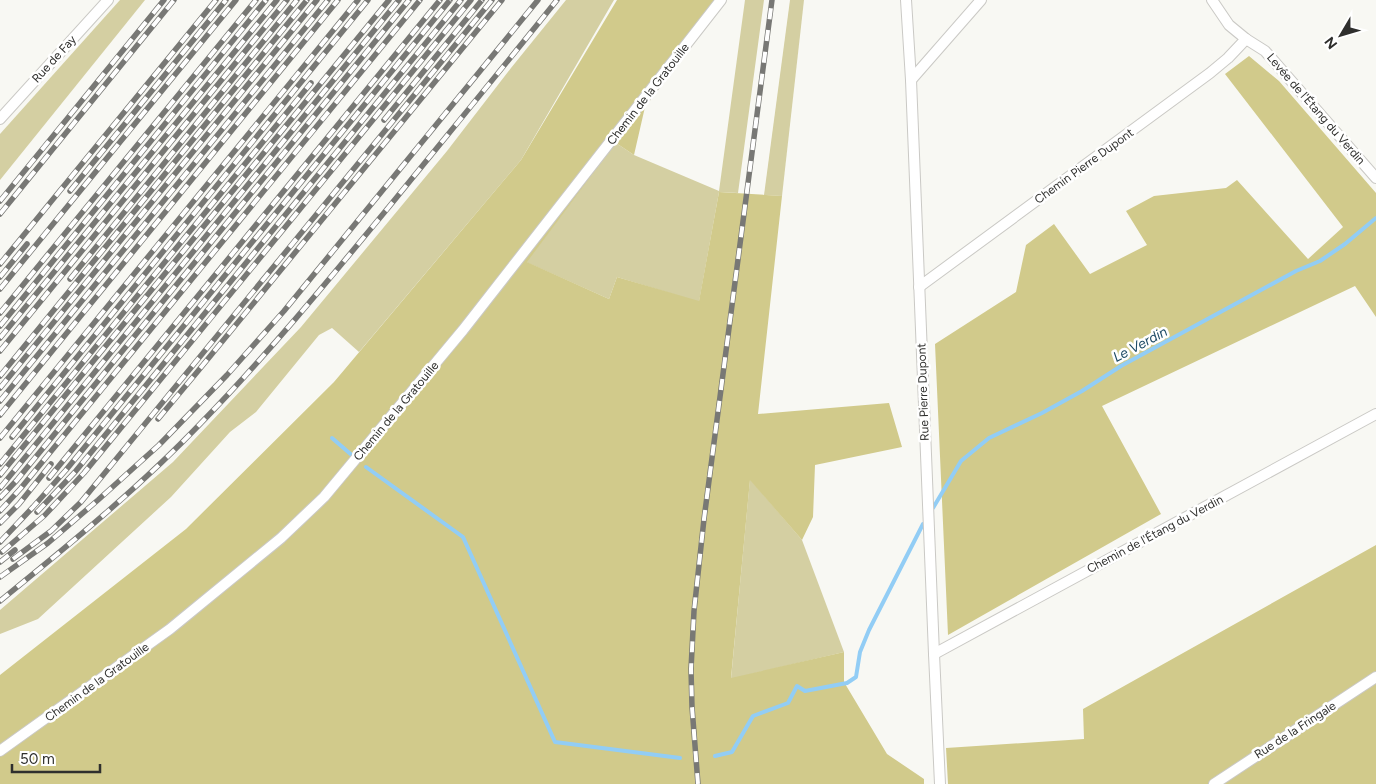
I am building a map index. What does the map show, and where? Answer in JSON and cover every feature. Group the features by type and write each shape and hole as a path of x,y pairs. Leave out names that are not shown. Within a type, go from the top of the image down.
{"street":[{"name":"Rue de Fay","path":"0,119 108,0"},
{"name":"Chemin de la Gratouille","path":"0,751 170,629 281,538 324,496 463,330 721,0"},
{"name":"Rue Pierre Dupont","path":"906,0 911,80 940,784"},
{"path":"911,80 981,0"},
{"name":"Levée de l'Étang du Verdin","path":"1212,0 1229,25 1264,51 1376,178"},
{"name":"Chemin Pierre Dupont","path":"919,287 1210,73 1246,39"},
{"name":"Chemin de l'Étang du Verdin","path":"934,654 1376,414"},
{"name":"Rue de la Fringale","path":"1214,784 1376,677"}],"shaded area":[{"path":"120,0 145,0 0,180 0,134"},
{"path":"566,0 614,0 521,160 359,352 332,328 319,335 256,412 230,432 171,497 38,619 0,634 0,610 173,462 301,327 447,151"},
{"path":"617,0 726,0 645,107 634,155 616,143 527,262 609,299 617,277 699,301 719,192 782,196 758,414 889,403 902,447 815,465 813,517 802,540 750,480 731,678 844,652 844,682 887,754 924,779 924,784 0,784 0,675 186,529 334,382 521,160"},
{"path":"745,0 764,0 738,193 719,192 699,302 617,277 609,299 526,262 616,143 634,155 719,191"},
{"path":"790,0 804,0 782,196 764,195"},
{"path":"1249,56 1279,81 1376,193 1376,317 1355,286 1102,406 1161,514 948,635 935,344 1016,292 1026,245 1054,224 1090,274 1147,245 1126,211 1154,196 1226,188 1237,180 1308,259 1343,227 1225,74"},
{"path":"750,479 802,540 844,652 731,679"},
{"path":"1376,545 1376,784 948,784 946,748 1084,739 1083,709"}],"waterway":[{"name":"Le Verdin","path":"933,508 961,461 989,438 1042,413 1082,391 1121,366 1296,271 1320,261 1345,244 1376,218"},
{"path":"332,438 354,457"},
{"path":"366,467 463,537 555,742 680,758"},
{"name":"Le Verdin","path":"715,756 732,752 753,716 788,703 797,686 805,691 847,683 856,677 860,652 869,630 923,524"}],"railway":[{"path":"0,201 164,0"},
{"path":"0,214 174,0"},
{"path":"0,264 216,0"},
{"path":"70,191 226,0"},
{"path":"0,289 236,0"},
{"path":"0,313 256,0"},
{"path":"0,326 266,0"},
{"path":"0,338 277,0"},
{"path":"0,351 287,0"},
{"path":"70,279 297,0"},
{"path":"0,376 307,0"},
{"path":"0,388 317,0"},
{"path":"0,401 328,0"},
{"path":"0,415 338,0"},
{"path":"0,438 358,0"},
{"path":"12,437 368,0"},
{"path":"0,475 389,0"},
{"path":"0,488 399,0"},
{"path":"0,498 17,480 409,0"},
{"path":"0,511 21,488 420,0"},
{"path":"49,478 440,0"},
{"path":"0,542 66,470 450,0"},
{"path":"37,512 75,472 461,0"},
{"path":"2,552 45,515 84,473 471,0"},
{"path":"384,120 482,0"},
{"path":"13,559 51,531 81,502 492,0"},
{"path":"158,419 502,0"},
{"path":"0,577 48,543 98,500 159,445 227,375 284,311 538,0"},
{"path":"0,601 129,493 225,397 273,345 388,208 557,0"},
{"path":"698,784 691,669 694,611 704,519 772,0"},
{"path":"0,464 311,83"},
{"path":"0,277 27,244"},
{"path":"0,523 19,504 51,464"},
{"path":"0,562 15,550"}]}
